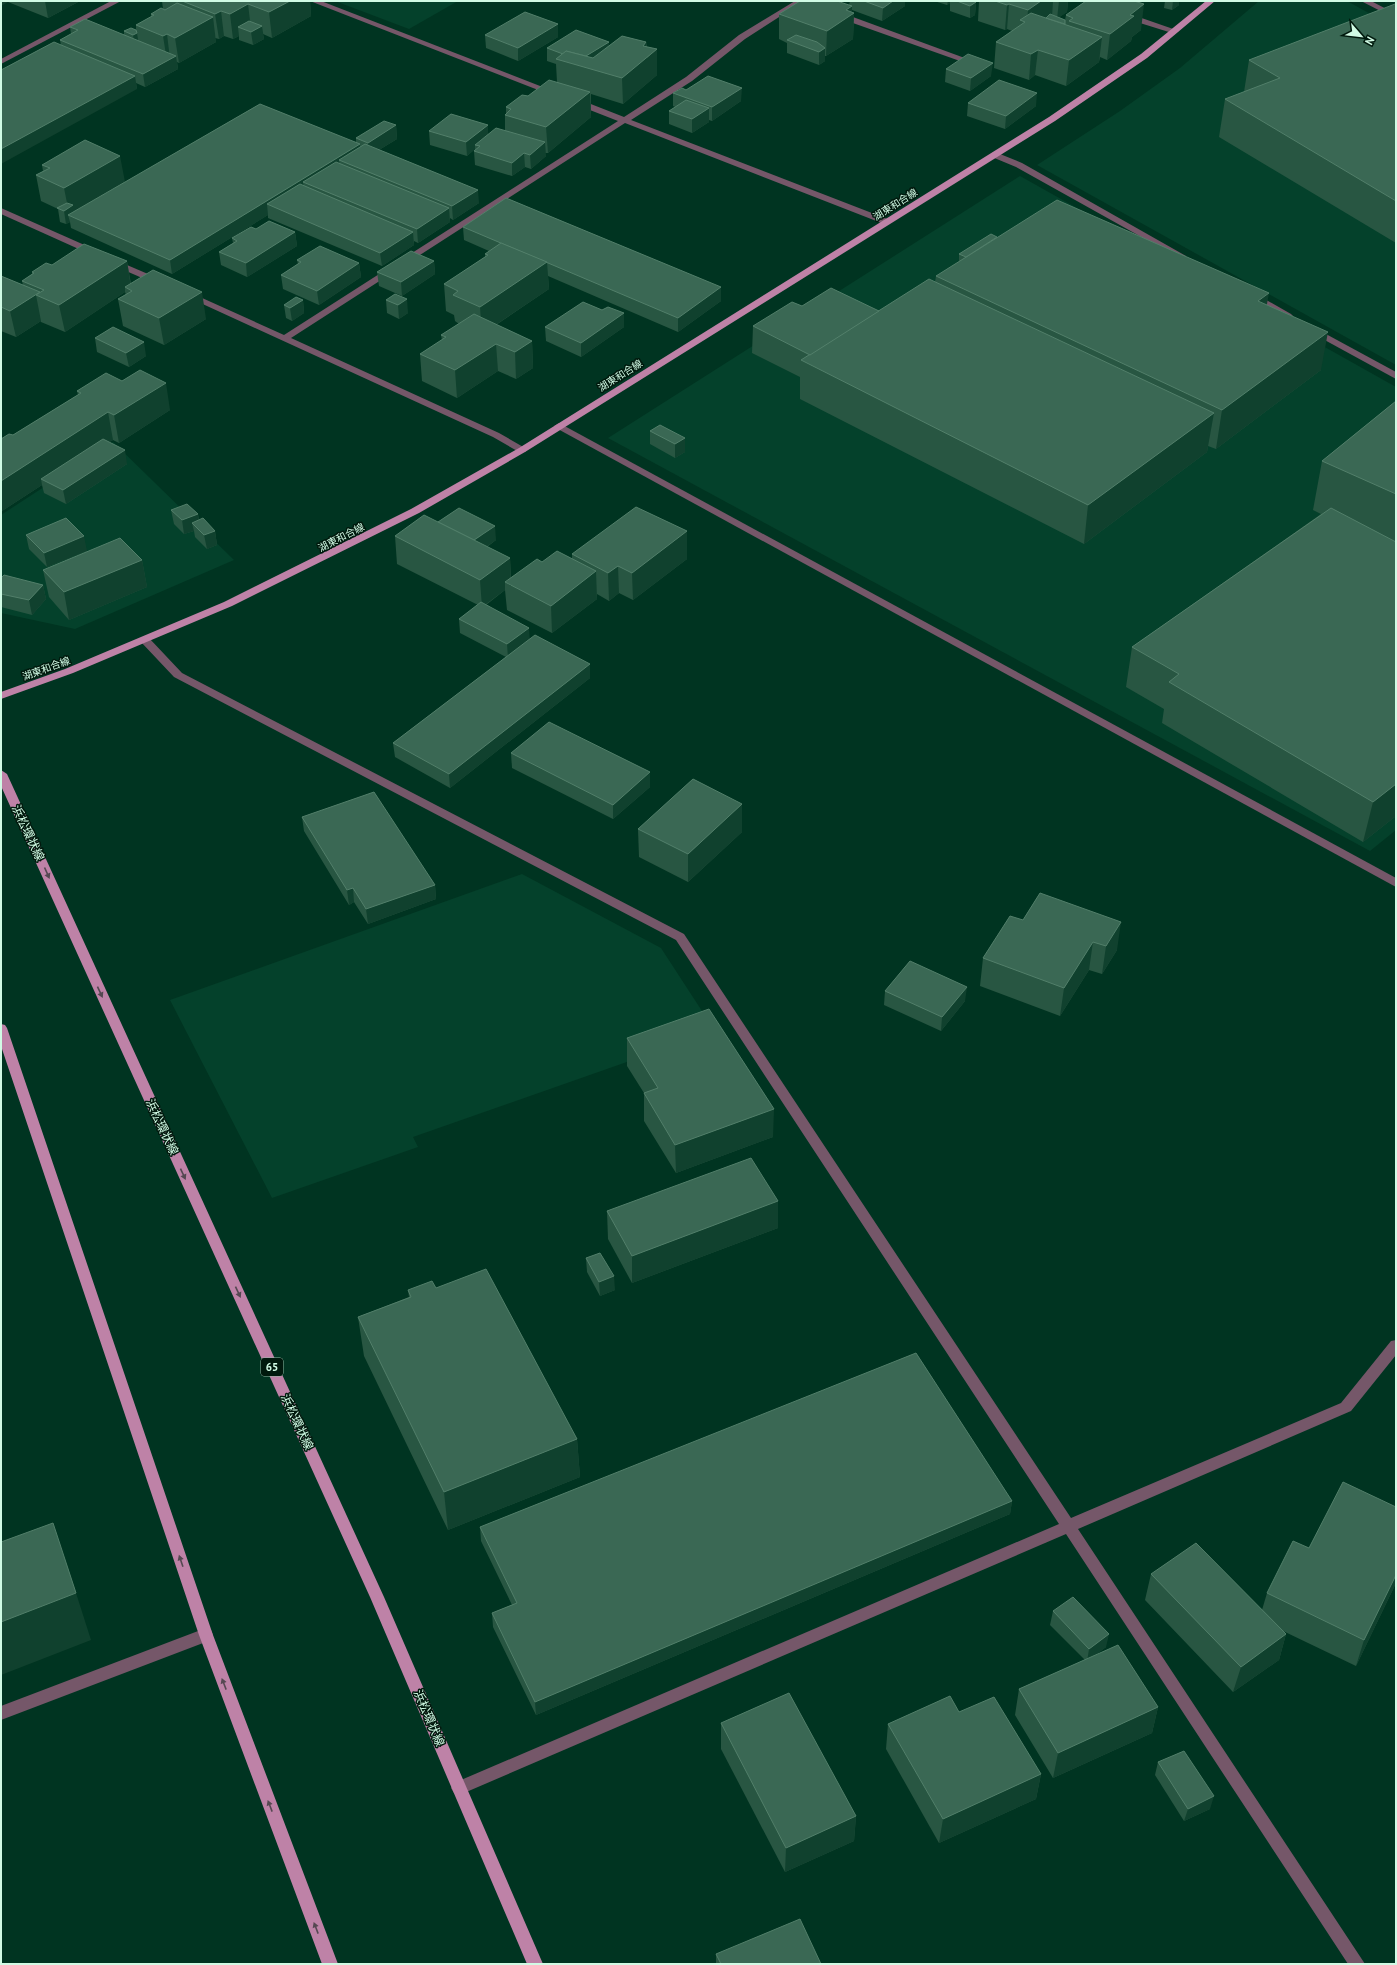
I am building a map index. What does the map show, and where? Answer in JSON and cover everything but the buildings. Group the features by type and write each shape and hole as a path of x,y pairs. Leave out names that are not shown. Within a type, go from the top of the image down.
{"main road":[{"name":"湖東和合線","path":"1,696 69,671 145,640 293,573 356,542 465,483 522,450 1085,98 1144,56 1211,1"},
{"name":"浜松環状線","path":"1,774 377,1597 535,1964"},
{"path":"1,1028 206,1635 330,1964"}],"street":[{"path":"1,62 117,1"},
{"path":"314,1 626,120 887,222"},
{"path":"1366,1 1396,18"},
{"path":"284,338 689,80 742,37 802,2"},
{"path":"829,12 983,66"},
{"path":"1119,13 1175,31"},
{"path":"995,155 1019,165 1188,259"},
{"path":"1,211 168,286"},
{"path":"1243,290 1396,376"},
{"path":"182,293 496,435 522,450"},
{"path":"559,426 1396,883"},
{"path":"145,640 178,675 680,937 1357,1964"},
{"path":"459,1788 1346,1408 1396,1345"},
{"path":"1,1713 206,1635"}],"shaded area":[{"path":"335,1 458,1 409,29"},
{"path":"1259,1 1347,1 1396,28 1396,365 1037,165 1120,111 1180,68"},
{"path":"1020,176 1396,387 1396,830 1370,851 608,438"},
{"path":"113,442 234,560 75,629 1,613 1,515"},
{"path":"522,874 661,948 715,1031 413,1137 418,1147 272,1198 170,1000"}]}
